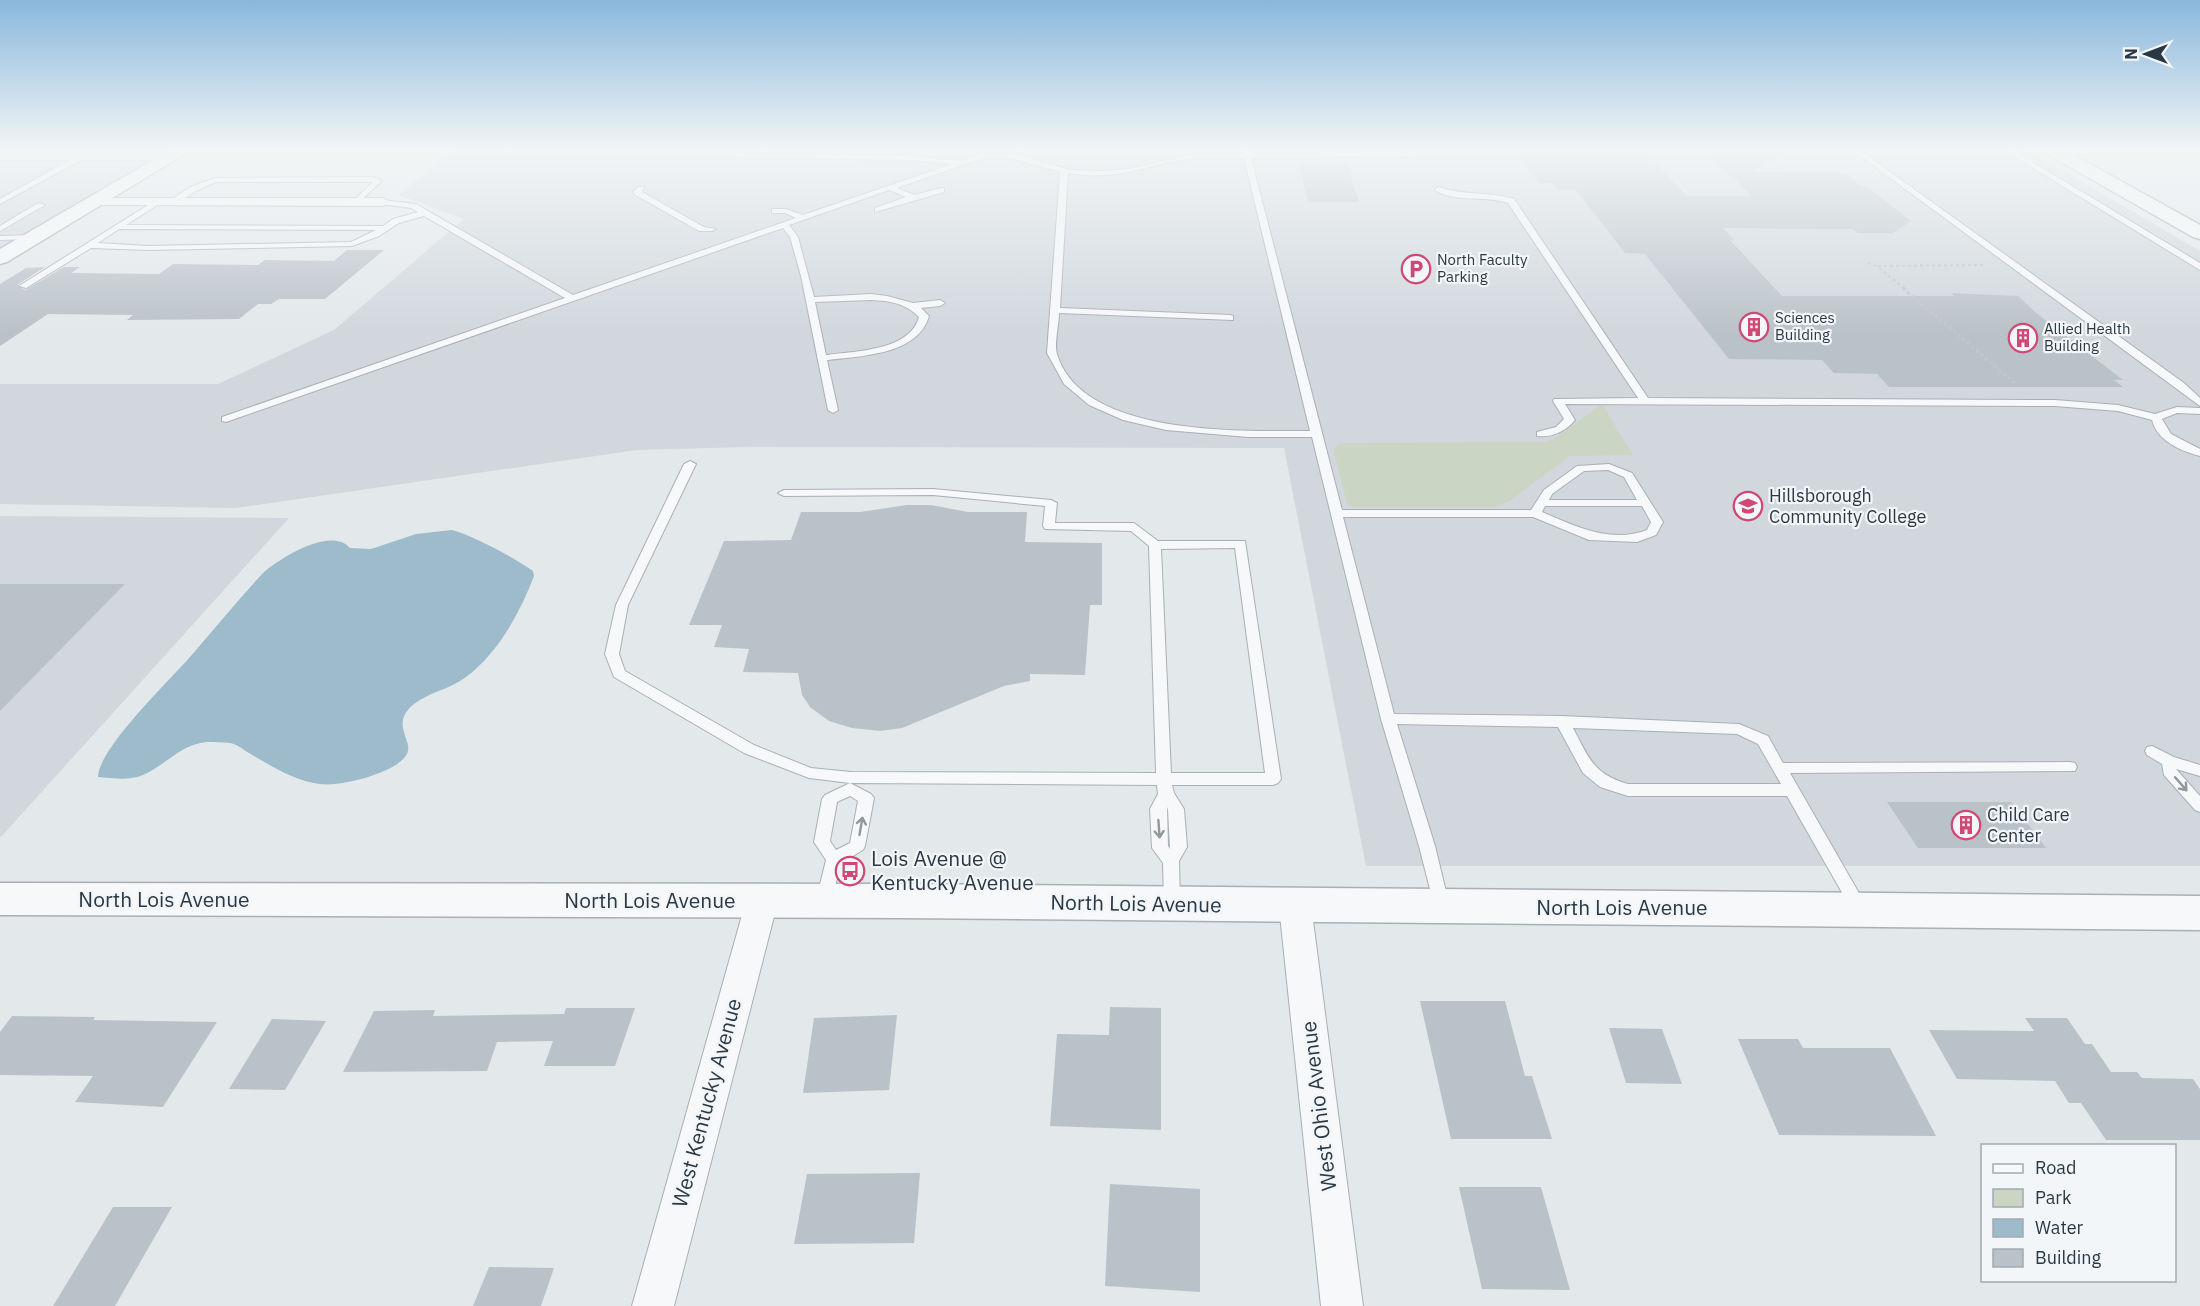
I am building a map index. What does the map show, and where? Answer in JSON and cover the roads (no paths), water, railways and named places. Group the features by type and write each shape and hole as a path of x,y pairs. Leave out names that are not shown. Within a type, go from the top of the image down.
{"street":[{"path":"0,258 80,210"},
{"path":"2160,210 2200,232"},
{"path":"2164,210 2200,232"},
{"name":"North Lois Avenue","path":"0,899 762,900 2200,913"},
{"name":"West Kentucky Avenue","path":"653,1306 762,900"},
{"name":"West Ohio Avenue","path":"1295,905 1342,1306"}],"lane":[{"path":"0,229 32,210"},
{"path":"23,286 144,210"},
{"path":"418,210 572,298"},
{"path":"669,210 702,229 712,229"},
{"path":"226,419 826,210"},
{"path":"1061,210 1052,353 1060,373 1078,391 1105,407 1154,425 1190,431 1316,434"},
{"path":"1260,210 1388,718 1424,835 1442,906"},
{"path":"1517,210 1644,400"},
{"path":"1938,210 2180,385 2200,403"},
{"path":"2106,210 2200,267"},
{"path":"775,211 786,211 803,218"},
{"path":"89,245 148,248 352,244 396,221 424,213"},
{"path":"784,224 794,237 833,410"},
{"path":"118,227 386,228"},
{"path":"0,238 34,237"},
{"path":"810,300 887,298 914,306 940,303"},
{"path":"822,358 890,346 905,340 917,333 924,325 924,316 914,306"},
{"path":"1054,310 1230,318"},
{"path":"1541,434 1560,429 1570,420 1558,401 2039,402 2118,408 2157,418"},
{"path":"2157,418 2163,413 2175,410 2200,411"},
{"path":"2157,418 2157,425 2164,434 2177,443 2200,453"},
{"path":"690,464 622,605 612,654 619,674 749,750 809,773 851,784 1165,787 1273,779 1241,544 1155,544 1134,527 1049,526 1051,503 933,492 784,493"},
{"path":"1609,467 1628,475 1657,522 1652,532 1637,538 1589,536 1538,508 1548,492 1581,468 1609,467"},
{"path":"1336,514 1645,503"},
{"path":"1155,544 1165,787 1158,809 1160,848 1171,861 1172,904"},
{"path":"1388,718 1562,721 1739,729 1763,740 1861,910"},
{"path":"1562,721 1588,769 1605,783 1628,790 1792,790"},
{"path":"2152,751 2169,761 2200,771"},
{"path":"2169,761 2169,771 2200,806"},
{"path":"1779,768 2070,767"},
{"path":"824,901 834,859 857,846 866,798 851,784"},
{"path":"834,859 822,842 830,799 851,784"}],"water":[{"path":"452,530 505,554 533,571 534,576 507,631 478,667 460,681 420,700 407,711 403,718 403,725 408,749 401,761 380,773 354,781 320,784 286,773 239,746 224,742 207,742 181,751 138,777 121,779 98,777 109,750 122,733 263,573 281,560 319,542 342,542 350,548 371,549 416,534"}],"place":[{"name":"North Faculty Parking","path":"1416,269"},
{"name":"Sciences Building","path":"1754,327"},
{"name":"Allied Health Building","path":"2023,338"},
{"name":"Hillsborough Community College","path":"1748,506"},
{"name":"Child Care Center","path":"1966,825"},
{"name":"Lois Avenue @ Kentucky Avenue","path":"850,871"}]}
